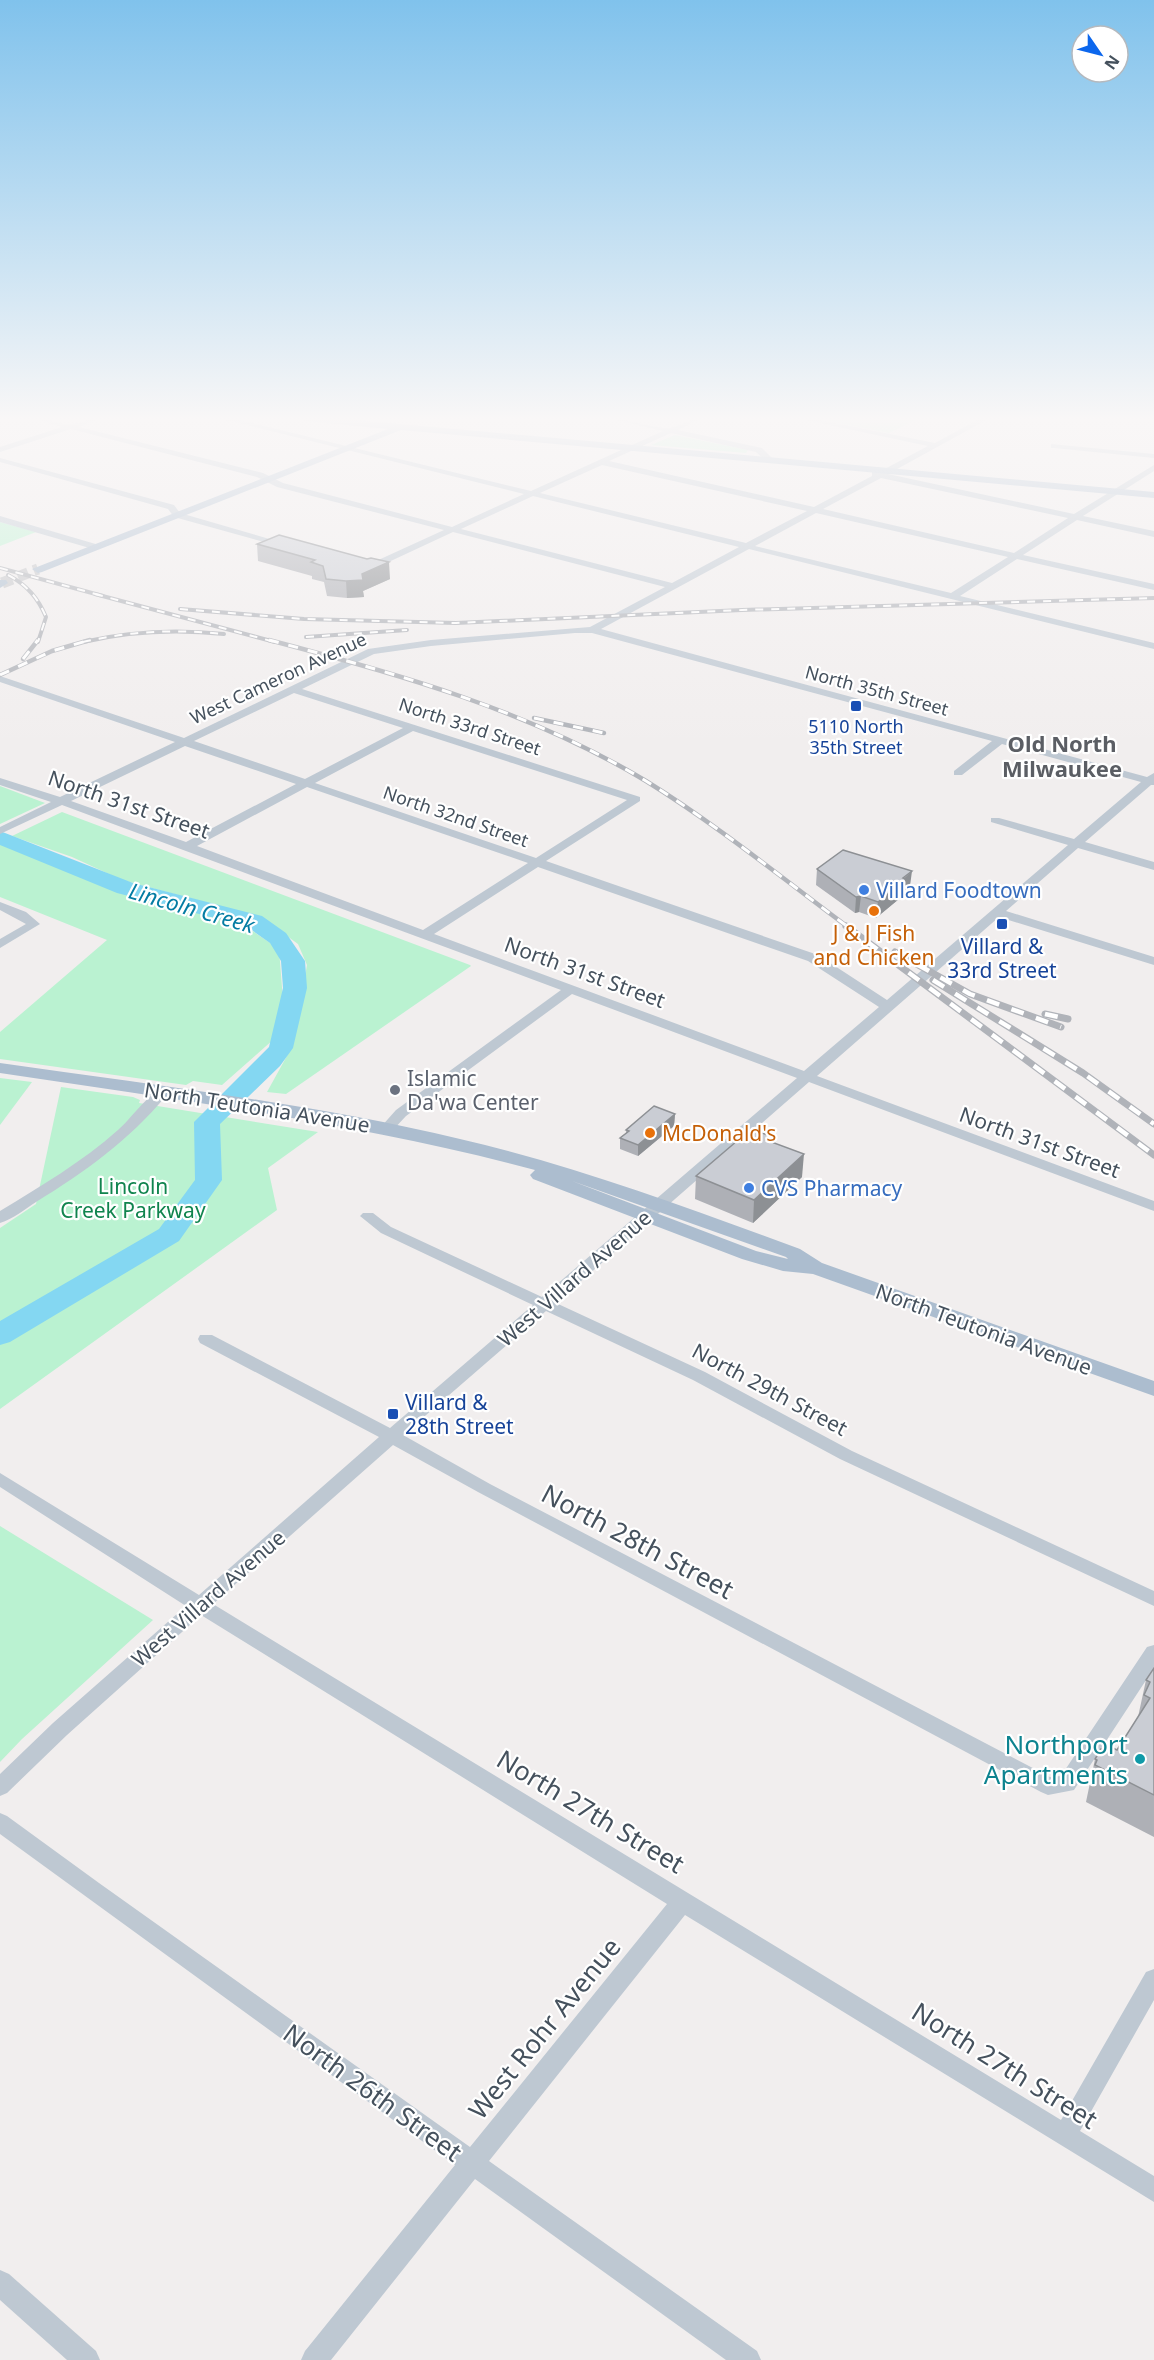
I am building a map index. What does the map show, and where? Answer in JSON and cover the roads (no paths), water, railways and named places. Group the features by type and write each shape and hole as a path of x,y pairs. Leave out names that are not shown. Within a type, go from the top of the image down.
{"main road":[{"path":"33,568 135,528"},
{"name":"North Teutonia Avenue","path":"0,1068 295,1112 458,1143 511,1159 546,1178 653,1210 760,1259 783,1265 815,1268 1154,1389"}],"street":[{"path":"32,528 91,545"},
{"path":"227,528 292,547"},
{"path":"445,528 671,586"},
{"path":"357,564 368,567 456,528"},
{"path":"671,528 1154,646"},
{"path":"592,630 780,528"},
{"path":"896,528 1154,587"},
{"path":"953,596 1058,528"},
{"path":"1127,528 1154,534"},
{"name":"West Cameron Avenue","path":"0,831 365,654 387,647 592,630"},
{"name":"North 35th Street","path":"592,630 1152,780"},
{"name":"North 32nd Street","path":"0,680 803,954 890,1007"},
{"name":"North 33rd Street","path":"293,689 636,799 538,863"},
{"path":"187,846 412,727"},
{"path":"958,772 1000,740"},
{"name":"West Villard Avenue","path":"0,1787 60,1729 391,1436 890,1007 1075,843 1152,780"},
{"name":"North 31st Street","path":"0,781 187,846 1154,1206"},
{"path":"995,820 1154,867"},
{"path":"423,935 538,863"},
{"path":"0,906 34,924 0,944"},
{"path":"997,912 1154,961"},
{"path":"387,1128 401,1113 570,989"},
{"path":"0,1218 92,1159 120,1138 167,1093"},
{"name":"North 29th Street","path":"368,1216 386,1230 699,1376 846,1455 1154,1599"},
{"name":"North 28th Street","path":"206,1339 1048,1786 1068,1784 1154,1652"},
{"name":"North 27th Street","path":"0,1479 299,1668 1154,2190"},
{"name":"North 26th Street","path":"0,1822 747,2360"},
{"name":"West Rohr Avenue","path":"314,2360 683,1901"},
{"path":"1065,2135 1154,1979"},
{"path":"0,2283 87,2360"}],"waterway":[{"name":"Lincoln Creek","path":"0,837 125,888 254,921 278,938 293,961 295,988 281,1048 271,1061 207,1122 209,1180 169,1235 0,1335"}],"tunnel":[{"path":"2,583 38,569"}],"railway":[{"path":"0,568 103,596"},
{"path":"8,575 31,593 46,617 38,642"},
{"path":"95,594 275,642"},
{"path":"180,609 304,619 456,623 742,610 1154,598"},
{"path":"306,637 407,630"},
{"path":"83,642 118,635 153,632 224,634"},
{"path":"23,659 38,640"},
{"path":"83,642 90,640"},
{"path":"269,640 415,681 463,697 556,734 602,756 698,815 848,927"},
{"path":"0,675 52,651 83,642"},
{"path":"534,718 604,733"},
{"path":"846,926 1154,1155"},
{"path":"895,952 970,994 1061,1027"},
{"path":"933,980 1083,1073 1154,1124"},
{"path":"1045,1014 1068,1019"}],"place":[{"name":"5110 North 35th Street","path":"856,706"},
{"name":"Villard Foodtown","path":"864,890"},
{"name":"J & J Fish and Chicken","path":"874,911"},
{"name":"Villard & 33rd Street","path":"1002,924"},
{"name":"Islamic Da'wa Center","path":"395,1090"},
{"name":"McDonald's","path":"650,1133"},
{"name":"CVS Pharmacy","path":"749,1188"},
{"name":"Villard & 28th Street","path":"393,1414"},
{"name":"Northport Apartments","path":"1140,1759"}],"district":[{"name":"Old North Milwaukee","path":"1062,756"}],"park label":[{"name":"Lincoln Creek Parkway","path":"133,1198"}]}
